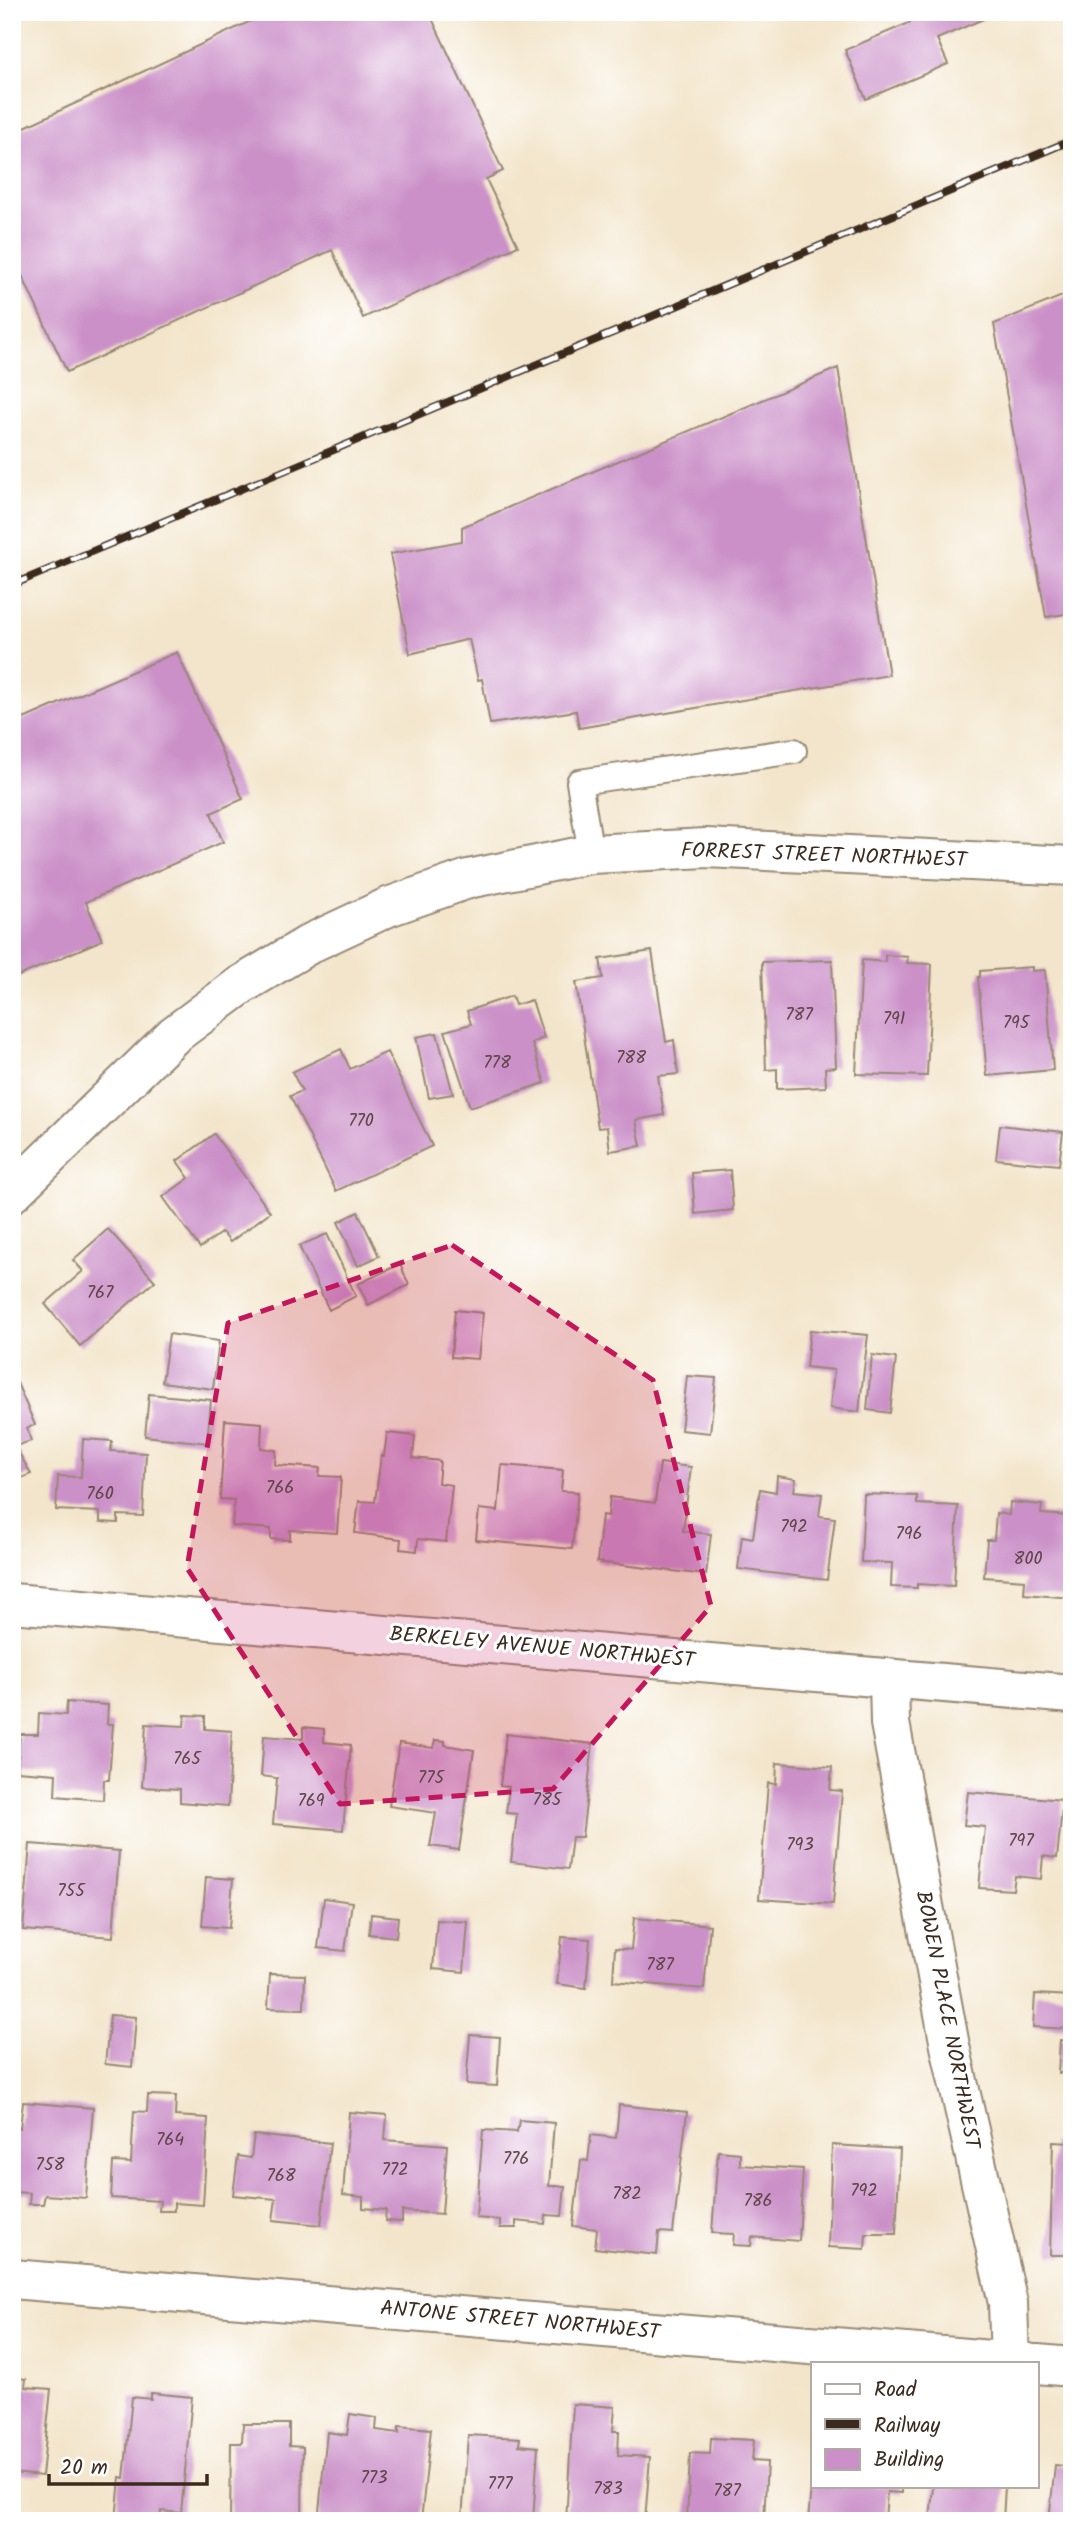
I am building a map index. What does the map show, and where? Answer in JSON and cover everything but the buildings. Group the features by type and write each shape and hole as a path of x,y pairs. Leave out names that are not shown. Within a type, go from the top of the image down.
{"street":[{"name":"FORREST STREET NORTHWEST","path":"12,1193 174,1035 241,985 313,942 388,907 468,880 591,855 706,848 1072,866"},
{"name":"BERKELEY AVENUE NORTHWEST","path":"12,1603 1072,1694"},
{"name":"BOWEN PLACE NORTHWEST","path":"889,1678 890,1723 950,2046 1008,2303 1025,2362"},
{"name":"ANTONE STREET NORTHWEST","path":"12,2279 1013,2362"},
{"name":"ANTONE STREET NORTHWEST","path":"1038,2364 1072,2367"}],"lane":[{"path":"591,855 579,782 794,751"}],"highlighted area":[{"path":"452,1245 653,1380 711,1606 553,1789 340,1804 187,1568 228,1323"}],"railway":[{"path":"12,585 1072,140"}]}
